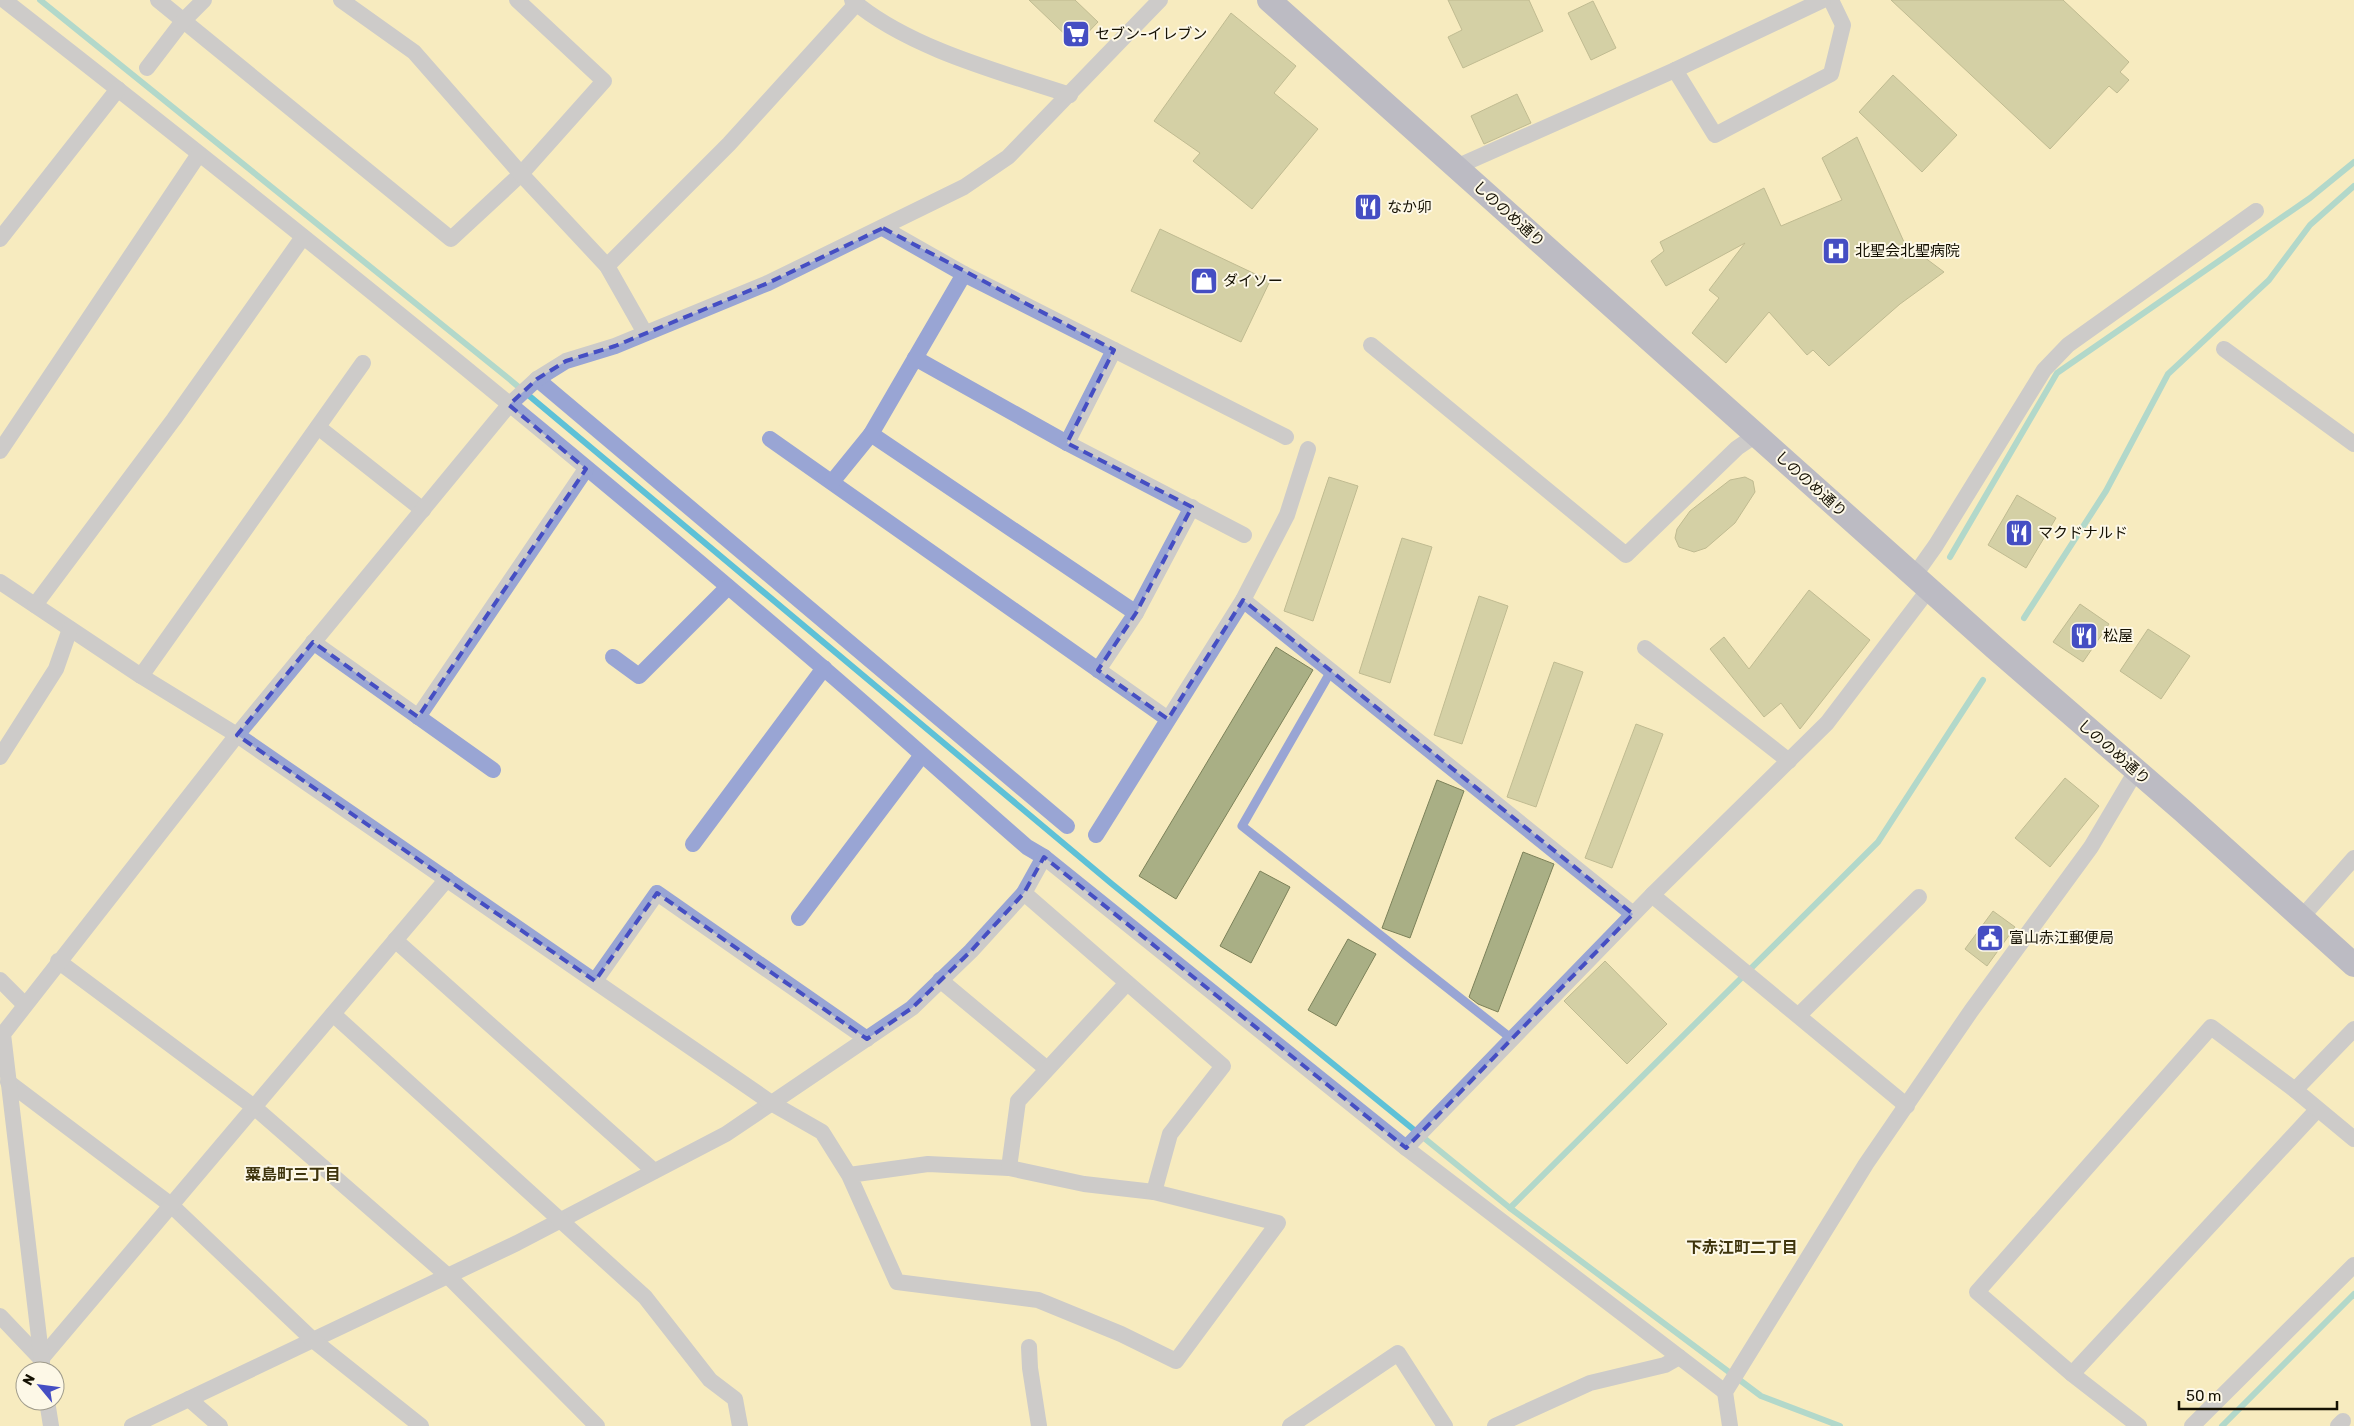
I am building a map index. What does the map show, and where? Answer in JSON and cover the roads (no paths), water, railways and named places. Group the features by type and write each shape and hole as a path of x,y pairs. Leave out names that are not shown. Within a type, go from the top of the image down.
{"main road":[{"name":"しののめ通り","path":"1269,0 1921,583 2354,965"}],"street":[{"path":"4,0 512,402 586,469 824,668 1027,847 1044,856 1679,1357 1727,1388"},
{"path":"158,0 451,239 521,174 604,81 517,0"},
{"path":"148,68 183,20 204,0"},
{"path":"341,0 414,52 521,174 607,266 645,333"},
{"path":"42,1361 3,1034 58,961 313,642 512,402 534,381 566,361 615,346 768,283 964,187 1008,157 1160,0"},
{"path":"1456,167 1675,70 1823,0"},
{"path":"1675,70 1715,135 1831,74 1843,24 1831,0"},
{"path":"607,266 729,144 854,2 896,29 947,53 1070,95"},
{"path":"0,239 118,89"},
{"path":"0,451 199,154"},
{"path":"1409,1145 1633,914 1827,723 1921,583 1941,537 2044,370 2068,345 2256,212"},
{"path":"883,228 964,274 1286,437"},
{"path":"35,605 174,419 303,237"},
{"path":"832,482 871,434 964,274"},
{"path":"1371,345 1626,555 1737,448 1756,434"},
{"path":"2224,349 2354,444"},
{"path":"1067,443 1114,350"},
{"path":"915,358 1067,443 1244,535"},
{"path":"141,676 363,363"},
{"path":"534,381 1067,826"},
{"path":"318,427 423,510"},
{"path":"871,434 1136,613"},
{"path":"770,439 1168,719"},
{"path":"1096,835 1242,600 1287,515 1308,449"},
{"path":"418,717 586,469"},
{"path":"1098,670 1136,613 1192,507"},
{"path":"0,582 141,676 237,735 772,1104 822,1132 849,1175 897,1282 1038,1300 1121,1334 1176,1362 1278,1223 1154,1192 1084,1184 1009,1168 928,1164 849,1175"},
{"path":"613,657 639,676 728,587"},
{"path":"1242,600 1633,914"},
{"path":"0,757 56,669 70,629"},
{"path":"313,642 493,770"},
{"path":"1645,648 1789,760"},
{"path":"693,844 824,668"},
{"path":"799,918 922,754"},
{"path":"1730,1426 1727,1388 1866,1164 1971,1012 2091,847 2136,771"},
{"path":"132,1426 448,1276 561,1220 726,1134 912,1008 1024,893 1044,856"},
{"path":"2302,918 2354,858"},
{"path":"45,1361 171,1205 447,879"},
{"path":"595,981 657,893 866,1039"},
{"path":"1024,893 1223,1066 1170,1134 1154,1192"},
{"path":"1652,895 1907,1106"},
{"path":"1799,1015 1918,897"},
{"path":"395,940 654,1171"},
{"path":"58,961 254,1107 448,1276 597,1426"},
{"path":"0,980 24,1004"},
{"path":"940,980 1047,1069"},
{"path":"1009,1168 1018,1101 1127,983"},
{"path":"333,1014 645,1297 710,1380 735,1399 740,1426"},
{"path":"2139,1426 2072,1374 1976,1292 2212,1027 2295,1090 2354,1139"},
{"path":"2295,1090 2354,1029"},
{"path":"8,1082 171,1205 313,1340 420,1426"},
{"path":"2072,1374 2317,1110"},
{"path":"2192,1426 2354,1265"},
{"path":"0,1316 39,1361"},
{"path":"1030,1348 1030,1368 1039,1426"},
{"path":"1290,1426 1398,1353 1445,1426"},
{"path":"1495,1426 1590,1383 1664,1365 1679,1357"},
{"path":"189,1399 220,1426"},
{"path":"49,1411 51,1426"}],"lane":[{"path":"1331,671 1242,826 1512,1039"}],"waterway":[{"path":"40,0 508,378 1112,884 1510,1208 1761,1396 1840,1426"},
{"path":"1950,557 2057,373 2310,198 2354,162"},
{"path":"2024,618 2106,491 2168,374 2269,280 2310,225 2354,186"},
{"path":"1510,1208 1878,842 1983,680"},
{"path":"2222,1426 2354,1294"}],"place":[{"name":"セブン-イレブン","path":"1076,34"},
{"name":"なか卯","path":"1368,207"},
{"name":"北聖会北聖病院","path":"1836,251"},
{"name":"ダイソー","path":"1204,281"},
{"name":"マクドナルド","path":"2019,533"},
{"name":"松屋","path":"2084,636"},
{"name":"富山赤江郵便局","path":"1990,938"}],"district":[{"name":"粟島町三丁目","path":"293,1174"},
{"name":"下赤江町二丁目","path":"1742,1247"}]}
